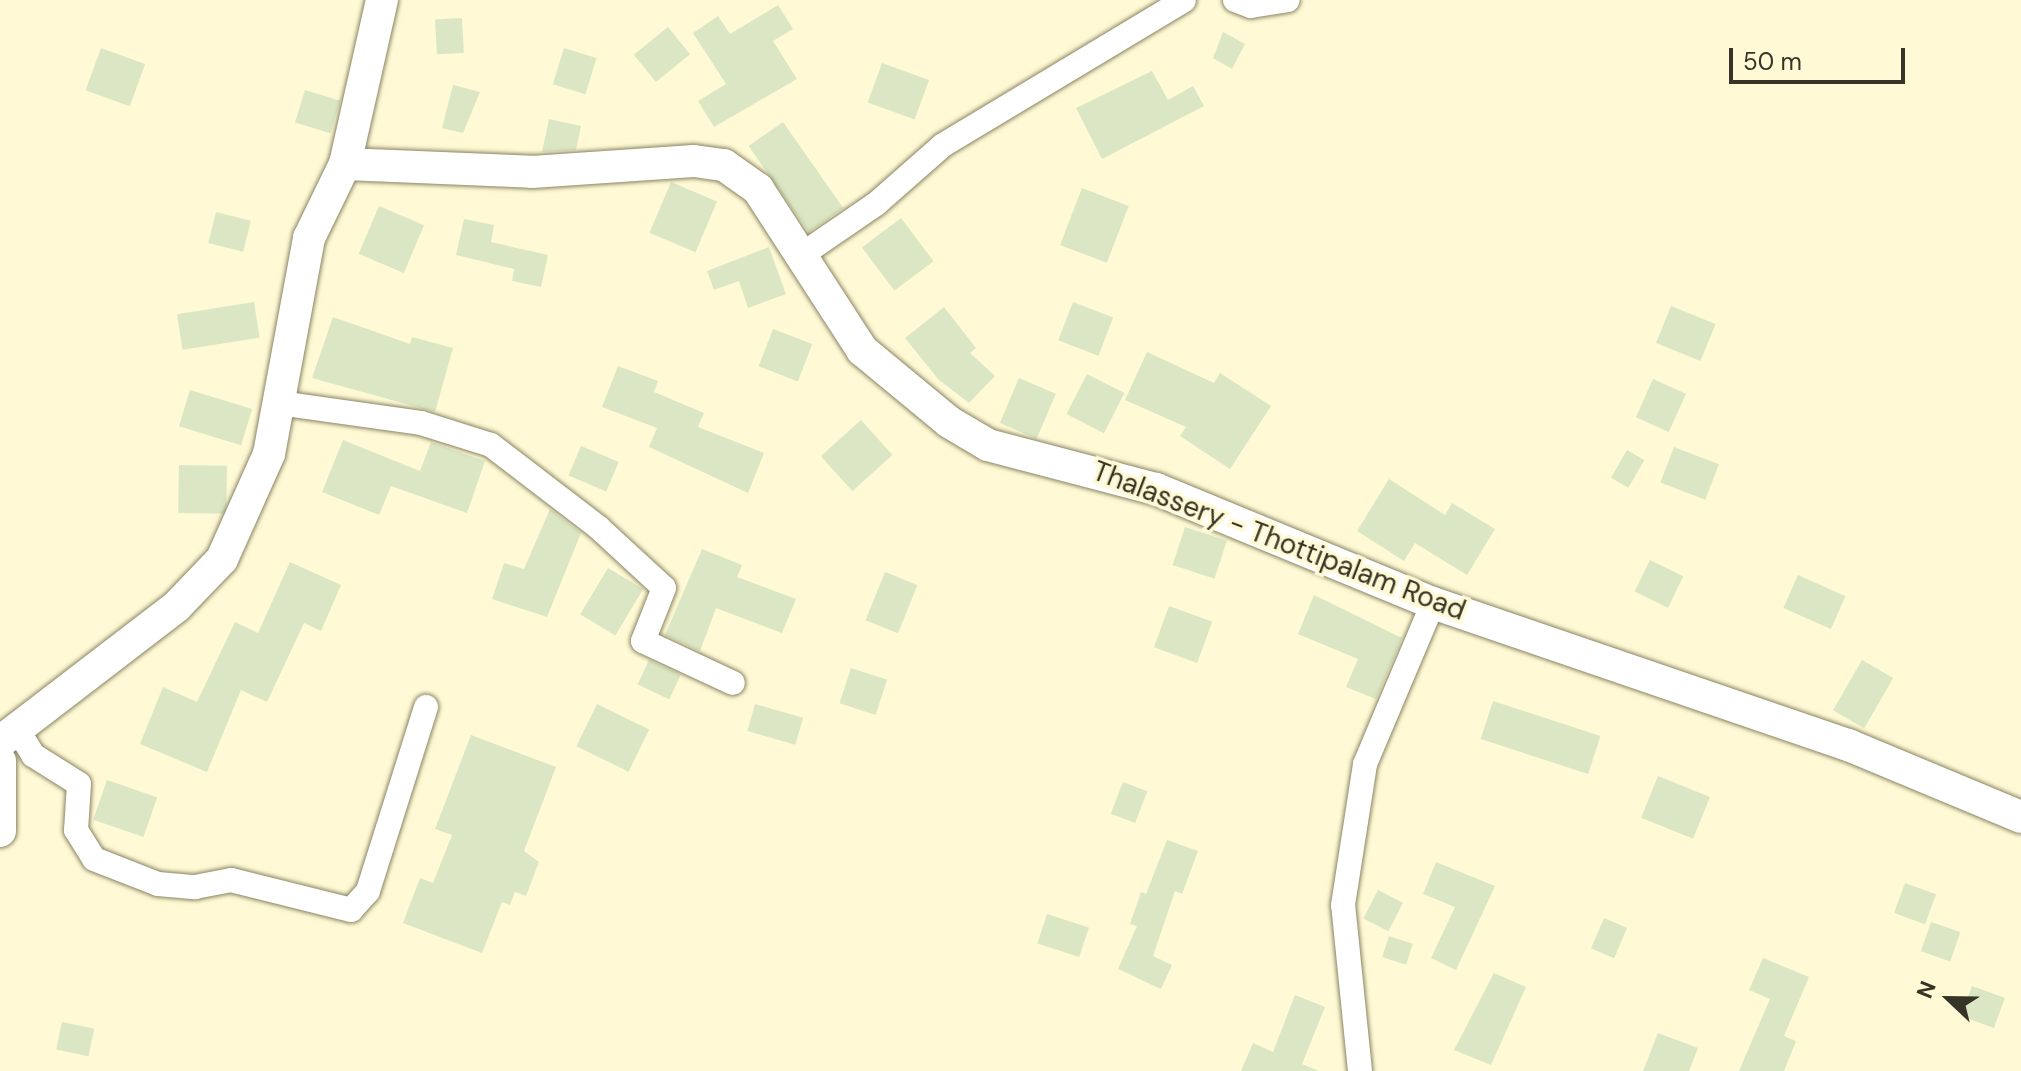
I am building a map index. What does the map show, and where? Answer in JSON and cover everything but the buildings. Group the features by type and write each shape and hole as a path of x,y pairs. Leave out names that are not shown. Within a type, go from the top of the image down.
{"main road":[{"path":"8,736 177,606 222,559 269,454 309,238 345,164 382,0"},
{"name":"Thalassery - Thottipalam Road","path":"345,164 532,172 694,161 724,165 758,189 862,350 949,422 988,445 1156,489 1433,603 1848,745 2021,817"},
{"path":"0,761 0,831"}],"street":[{"path":"800,256 876,204 943,145 1184,0"},
{"path":"1235,0 1251,6 1288,0"},
{"path":"279,403 421,423 491,445 599,528 664,588 643,641 733,683"},
{"path":"1360,1071 1345,890 1365,764 1433,603"},
{"path":"8,736 79,784 76,830 94,859 158,884 195,887 231,880 351,910 368,891 426,707"}]}
